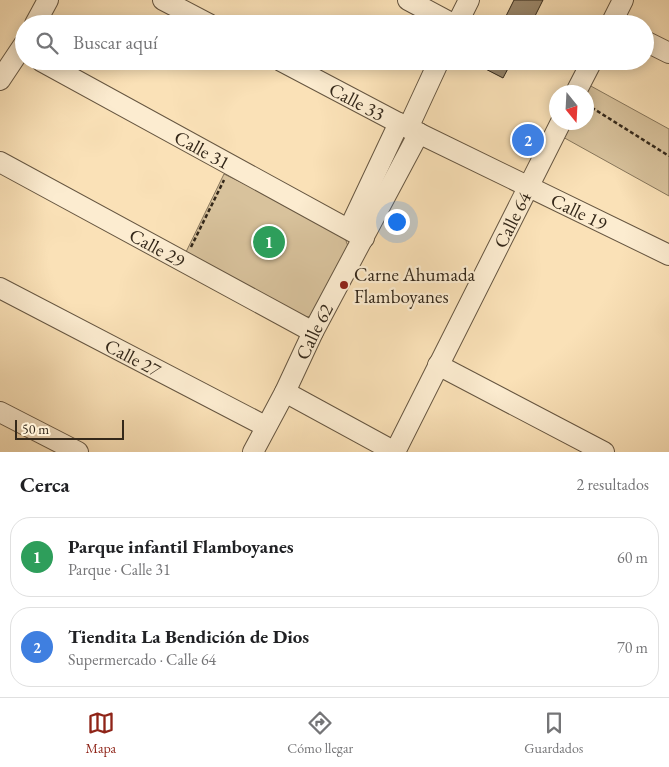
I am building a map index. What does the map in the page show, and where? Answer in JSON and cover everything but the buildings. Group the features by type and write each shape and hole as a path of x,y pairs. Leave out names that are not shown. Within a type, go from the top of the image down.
{"street":[{"path":"40,15 48,0"},
{"path":"163,0 192,15"},
{"path":"408,0 437,15"},
{"path":"461,15 470,0"},
{"path":"616,15 623,0"},
{"path":"654,46 669,53"},
{"path":"0,80 15,60"},
{"name":"Calle 31","path":"57,70 356,233"},
{"name":"Calle 33","path":"298,70 409,128"},
{"name":"Calle 62","path":"252,452 285,392 356,233 409,128 435,70"},
{"path":"580,85 587,70"},
{"name":"Calle 19","path":"409,128 669,254"},
{"name":"Calle 64","path":"395,452 557,130"},
{"name":"Calle 29","path":"0,162 313,332"},
{"name":"Calle 27","path":"0,288 265,426"},
{"path":"438,365 604,452"},
{"path":"285,392 395,452"},
{"path":"0,412 78,452"}],"path":[{"path":"594,109 669,156"},
{"path":"183,262 232,166"}],"shaded area":[{"path":"594,88 669,129 669,196 561,136 564,130 594,130"},
{"path":"224,174 343,232 350,252 314,316 306,317 185,254"}],"place":[{"name":"Tiendita La Bendición de Dios","path":"528,140"},
{"name":"Parque infantil Flamboyanes","path":"269,242"},
{"name":"Carne Ahumada Flamboyanes","path":"344,285"}]}
